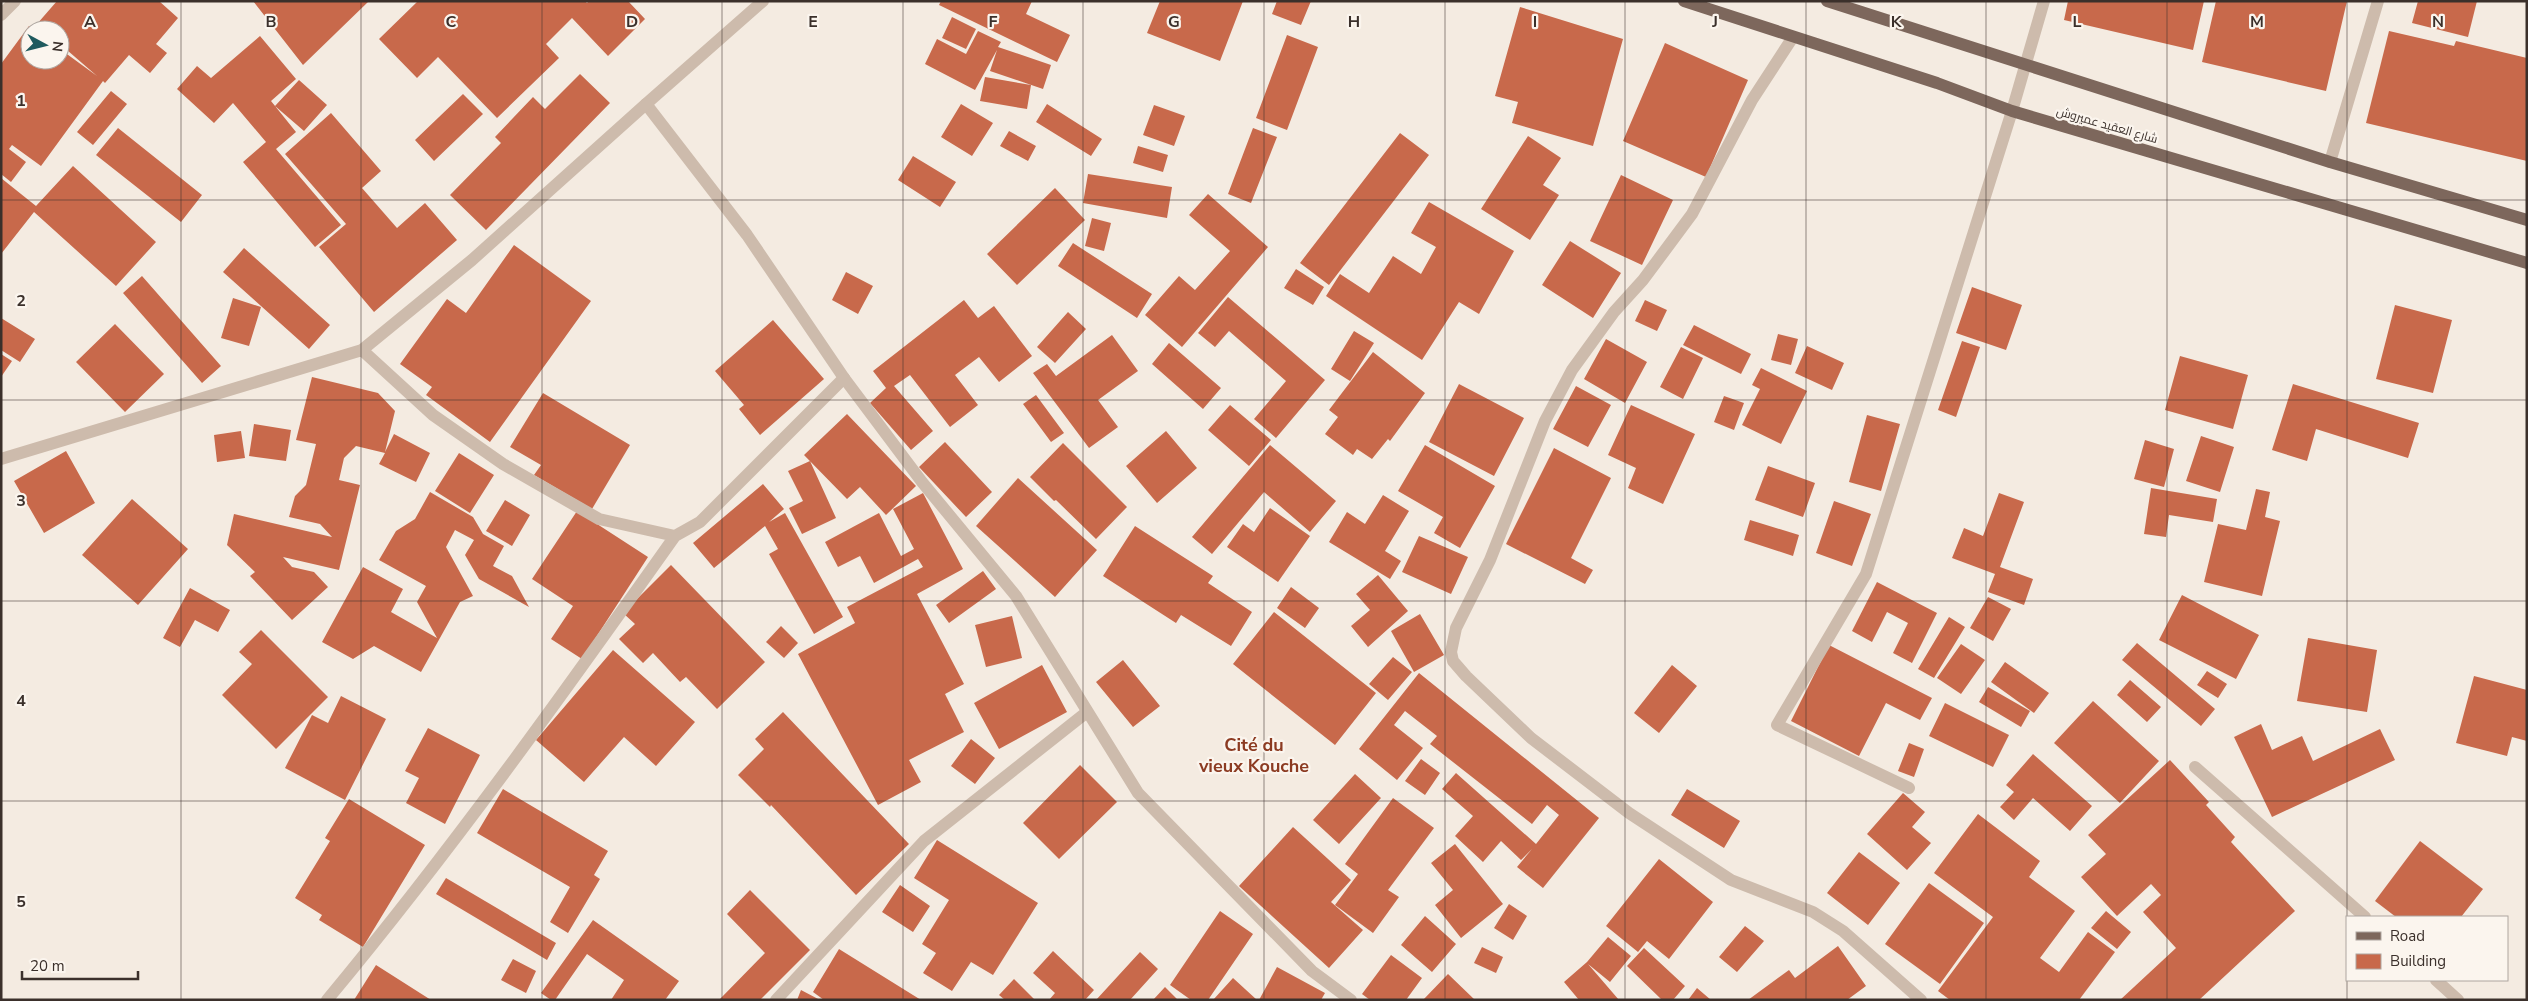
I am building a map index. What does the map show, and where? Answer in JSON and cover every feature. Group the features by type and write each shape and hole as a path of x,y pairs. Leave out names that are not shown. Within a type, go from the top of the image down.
{"main road":[{"name":"شارع العقيد عميروش","path":"1684,1 1937,83 2012,112 2527,263"},
{"path":"1827,1 2330,162 2527,220"}],"street":[{"path":"1,15 15,1"},
{"path":"1,459 362,350 472,260 762,1"},
{"path":"1909,788 1777,725 1866,574 2012,112 2044,1"},
{"path":"2330,162 2378,1"},
{"path":"1793,37 1752,100 1692,214 1643,280 1614,312 1572,370 1545,421 1490,560 1456,628 1451,652 1453,661 1466,676 1531,738 1629,813 1731,880 1813,912 1843,931 1921,1000"},
{"path":"646,104 747,235 844,378 922,482 1016,596 1138,793 1312,971 1351,1000"},
{"path":"362,350 433,415 503,464 599,519 675,536"},
{"path":"326,1000 386,928 549,712 675,536 700,522 844,378"},
{"path":"776,1000 924,841 1087,712"},
{"path":"2195,767 2364,916"},
{"path":"2437,981 2458,1000"}],"building":[{"path":"57,1 159,1 178,18 156,44 167,53 150,73 129,55 105,83 103,81 41,166 12,145 9,149 26,162 11,182 1,174 1,64 20,38 20,70 70,70 70,56 97,76 70,53 70,20 40,20"},
{"path":"253,1 369,1 303,65"},
{"path":"418,1 585,1 587,3 589,1 628,1 645,19 608,56 572,18 546,44 559,58 497,118 438,57 417,78 379,39"},
{"path":"941,1 1032,1 1026,14 1070,35 1057,62 939,5"},
{"path":"1160,1 1243,1 1220,61 1147,33"},
{"path":"1277,1 1311,1 1301,25 1272,14"},
{"path":"2068,1 2204,1 2193,50 2064,20"},
{"path":"2216,1 2347,1 2326,91 2202,62"},
{"path":"2418,1 2477,1 2468,37 2412,23"},
{"path":"1520,7 1623,39 1593,146 1512,123 1518,102 1495,96"},
{"path":"952,17 976,29 966,49 942,38"},
{"path":"978,31 1001,42 998,47 1051,65 1043,89 990,71 997,50 975,90 925,64 937,39 966,54"},
{"path":"2389,31 2454,46 2456,41 2527,58 2527,161 2366,123"},
{"path":"1287,35 1318,47 1287,130 1256,118"},
{"path":"260,36 296,79 271,101 296,132 276,149 341,225 315,247 243,162 266,142 233,103 214,123 177,89 197,66 211,78"},
{"path":"1665,43 1748,80 1706,177 1623,141"},
{"path":"580,74 610,103 486,230 450,195 501,143 495,137 533,97 545,109"},
{"path":"985,77 1031,85 1027,109 980,101"},
{"path":"299,80 327,105 304,131 275,106"},
{"path":"111,91 127,104 93,145 77,132"},
{"path":"463,94 483,114 434,161 415,140"},
{"path":"961,104 993,123 972,156 941,137"},
{"path":"1047,104 1102,139 1091,156 1036,122"},
{"path":"1154,105 1185,116 1174,146 1143,135"},
{"path":"331,113 381,171 362,188 397,228 425,203 457,240 374,312 319,247 346,224 285,154"},
{"path":"118,128 202,195 181,222 96,155"},
{"path":"1253,128 1277,137 1251,203 1228,194"},
{"path":"1009,131 1036,146 1028,161 1000,146"},
{"path":"1400,133 1429,155 1329,285 1300,263"},
{"path":"1528,136 1561,158 1543,185 1559,195 1530,240 1481,209"},
{"path":"1138,146 1168,155 1163,172 1133,163"},
{"path":"913,156 956,182 940,207 898,180"},
{"path":"73,166 156,242 116,286 34,212 1,254 1,178 36,206"},
{"path":"1088,174 1172,187 1167,218 1083,203"},
{"path":"1621,175 1673,200 1642,265 1590,241"},
{"path":"1055,188 1085,220 1017,285 987,254"},
{"path":"1208,194 1268,247 1182,347 1145,315 1179,276 1195,290 1230,251 1189,215"},
{"path":"1429,202 1514,251 1479,314 1459,302 1422,360 1326,296 1340,274 1369,293 1393,256 1421,274 1436,247 1411,233"},
{"path":"1092,218 1111,223 1104,251 1085,246"},
{"path":"1570,241 1621,273 1593,318 1542,285"},
{"path":"1073,243 1152,294 1137,318 1058,266"},
{"path":"514,245 591,301 490,442 426,395 432,387 400,364 447,299 466,313"},
{"path":"244,248 330,325 309,349 223,272"},
{"path":"1296,269 1324,287 1313,305 1284,288"},
{"path":"846,272 873,286 858,314 832,300"},
{"path":"142,276 221,366 202,383 123,293"},
{"path":"1972,287 2022,305 2006,350 1956,333"},
{"path":"1228,297 1325,380 1276,438 1254,419 1286,381 1229,331 1215,347 1198,333"},
{"path":"233,298 261,307 249,346 221,338"},
{"path":"964,300 978,318 994,306 1032,356 999,382 979,357 955,375 978,405 950,427 910,375 894,386 933,431 911,450 870,403 886,388 873,371"},
{"path":"1645,300 1667,310 1657,331 1635,321"},
{"path":"2395,305 2452,320 2433,393 2376,379"},
{"path":"1068,312 1086,329 1055,363 1037,347"},
{"path":"1,318 35,339 20,362 1,350"},
{"path":"773,320 824,379 760,435 739,409 744,405 715,371"},
{"path":"115,324 164,374 125,412 76,362"},
{"path":"1694,325 1751,354 1741,374 1683,345"},
{"path":"1354,331 1374,343 1350,381 1331,369"},
{"path":"1778,334 1798,339 1791,365 1771,360"},
{"path":"1112,335 1138,371 1098,400 1118,427 1089,448 1033,373 1047,364 1056,376"},
{"path":"1606,339 1647,362 1625,403 1584,379"},
{"path":"1962,341 1980,347 1956,417 1938,410"},
{"path":"1169,343 1221,388 1203,409 1152,364"},
{"path":"1807,346 1844,363 1832,390 1795,373"},
{"path":"1681,347 1703,358 1683,399 1660,387"},
{"path":"1373,352 1425,393 1390,441 1388,439 1372,459 1357,449 1353,455 1325,434 1338,417 1329,410"},
{"path":"1,354 12,361 1,377"},
{"path":"2180,356 2248,375 2233,429 2165,410"},
{"path":"1761,368 1807,391 1781,444 1742,425 1760,389 1752,385"},
{"path":"312,377 378,393 395,411 385,452 394,434 430,453 416,482 379,464 385,453 356,446 344,458 339,480 360,485 339,570 283,557 292,567 314,572 328,587 292,620 250,576 255,572 227,545 234,514 332,537 320,524 289,517 295,496 306,485 316,444 296,440"},
{"path":"1459,384 1524,418 1494,476 1429,442"},
{"path":"2293,384 2419,423 2408,458 2316,429 2307,461 2272,450"},
{"path":"1576,386 1611,405 1588,447 1553,429"},
{"path":"543,393 630,445 592,509 534,475 541,465 510,447"},
{"path":"1036,395 1064,433 1051,442 1023,404"},
{"path":"1724,396 1744,403 1734,430 1714,422"},
{"path":"1230,405 1271,440 1249,466 1208,430"},
{"path":"1631,405 1695,434 1663,504 1628,488 1636,468 1608,455"},
{"path":"847,414 916,486 886,515 860,487 847,499 804,455"},
{"path":"1867,415 1900,424 1881,491 1849,482"},
{"path":"254,424 291,430 286,461 249,456"},
{"path":"241,431 245,458 217,462 214,435"},
{"path":"1166,431 1197,468 1157,503 1126,466"},
{"path":"2201,436 2234,447 2220,492 2186,481"},
{"path":"2145,440 2174,449 2164,487 2134,479"},
{"path":"945,442 992,492 966,517 919,467"},
{"path":"1063,443 1127,507 1096,539 1030,477"},
{"path":"1270,445 1336,501 1310,532 1264,492 1212,554 1192,537"},
{"path":"1425,445 1495,486 1460,548 1434,533 1443,517 1398,491"},
{"path":"1554,448 1611,478 1571,558 1593,570 1585,584 1506,544"},
{"path":"66,451 95,503 44,533 14,481"},
{"path":"459,453 494,475 470,513 435,491"},
{"path":"810,461 836,518 802,534 789,508 803,501 788,471"},
{"path":"1768,466 1815,483 1803,517 1755,500"},
{"path":"1018,478 1097,550 1055,597 976,526"},
{"path":"763,484 784,509 769,522 785,513 843,617 814,634 769,554 778,549 765,526 714,568 693,543"},
{"path":"2151,488 2217,499 2213,522 2169,515 2166,537 2144,534"},
{"path":"2256,489 2270,492 2265,517 2280,521 2262,596 2204,582 2218,524 2246,530"},
{"path":"430,492 473,517 483,534 504,546 493,566 512,576 529,607 479,579 465,555 474,540 455,530 446,547 473,596 460,602 421,672 374,646 353,659 322,642 363,567 403,589 391,612 437,638 417,602 426,586 379,560 396,531 415,519"},
{"path":"923,493 963,569 917,594 964,684 945,694 964,732 909,760 921,782 878,805 798,654 855,623 847,607 923,567 918,559 874,583 860,556 838,567 825,542 879,513 901,556 914,549 893,509"},
{"path":"1999,493 2024,502 2000,567 2033,579 2024,605 1988,592 1995,574 1952,558 1964,528 1983,536"},
{"path":"1383,495 1409,511 1385,551 1401,561 1390,579 1329,542 1347,512 1365,524"},
{"path":"132,499 188,549 138,605 82,555"},
{"path":"505,500 530,515 512,546 486,531"},
{"path":"1834,501 1871,514 1852,566 1816,553"},
{"path":"1270,508 1310,536 1278,582 1227,547 1243,524 1254,532"},
{"path":"577,511 648,557 582,659 551,639 573,606 532,579"},
{"path":"1750,520 1799,535 1793,556 1744,540"},
{"path":"1135,526 1213,576 1208,583 1252,612 1231,646 1181,615 1176,623 1103,576"},
{"path":"1419,536 1468,557 1451,594 1402,572"},
{"path":"671,565 765,662 717,709 686,677 680,682 653,653 643,663 619,639 635,624 623,613"},
{"path":"983,571 996,589 949,623 936,605"},
{"path":"1378,575 1408,611 1368,647 1351,626 1370,610 1356,594"},
{"path":"1877,582 1937,613 1912,663 1893,653 1908,623 1887,612 1872,642 1852,631"},
{"path":"1291,587 1319,608 1305,628 1277,608"},
{"path":"190,588 230,610 218,632 195,620 180,647 163,638"},
{"path":"2182,595 2259,635 2236,679 2159,640"},
{"path":"1988,597 2011,609 1993,641 1970,628"},
{"path":"1274,612 1376,693 1335,745 1233,664"},
{"path":"1420,614 1444,655 1414,672 1391,631"},
{"path":"1012,616 1022,658 986,667 975,625"},
{"path":"1949,617 1965,627 1934,678 1918,669"},
{"path":"781,626 798,643 784,658 766,642"},
{"path":"261,630 328,697 276,749 222,695 252,664 239,652"},
{"path":"2308,638 2377,650 2367,712 2297,701"},
{"path":"2137,643 2215,709 2201,726 2122,660"},
{"path":"1961,644 1985,660 1961,694 1937,678"},
{"path":"1829,645 1932,698 1920,720 1886,703 1859,756 1791,721"},
{"path":"613,650 695,722 656,766 624,737 584,782 536,740"},
{"path":"1393,657 1412,672 1388,700 1369,684"},
{"path":"1123,660 1160,706 1133,727 1096,682"},
{"path":"2005,662 2049,693 2034,713 1991,682"},
{"path":"1042,665 1067,712 999,749 974,703"},
{"path":"1672,665 1697,686 1659,733 1634,713"},
{"path":"2207,671 2227,684 2218,698 2197,685"},
{"path":"1419,673 1599,818 1543,888 1517,867 1532,849 1521,860 1501,841 1483,862 1455,836 1473,816 1442,789 1456,773 1536,844 1559,815 1547,805 1532,824 1430,744 1437,736 1405,711 1394,725 1423,748 1397,780 1359,749"},
{"path":"2474,676 2527,690 2527,741 2512,737 2507,756 2456,743"},
{"path":"2130,680 2161,707 2147,722 2117,695"},
{"path":"1988,687 2030,711 2021,727 1979,702"},
{"path":"341,696 386,719 345,800 285,768 312,715 328,723"},
{"path":"2093,701 2159,761 2120,803 2054,743"},
{"path":"1945,703 2009,735 1993,767 1929,736"},
{"path":"783,712 909,844 856,895 771,805 770,807 738,775 764,749 755,739"},
{"path":"2261,724 2272,750 2302,736 2313,761 2380,729 2395,760 2272,817 2234,737"},
{"path":"428,728 480,755 445,824 406,803 419,778 405,771"},
{"path":"971,739 995,758 975,784 951,766"},
{"path":"1909,743 1924,749 1914,777 1898,771"},
{"path":"2033,754 2092,806 2070,831 2033,798 2014,820 2000,807 2014,792 2006,785"},
{"path":"1421,759 1440,773 1425,795 1405,781"},
{"path":"2170,760 2209,802 2206,805 2235,837 2231,842 2295,911 2199,1000 2120,1000 2176,948 2143,912 2161,895 2151,884 2117,916 2081,877 2106,854 2088,835"},
{"path":"1080,765 1117,802 1059,859 1023,823"},
{"path":"1355,774 1381,798 1339,844 1313,820"},
{"path":"503,789 608,851 594,875 600,879 568,933 550,922 570,887 477,833"},
{"path":"1687,789 1740,821 1724,848 1671,815"},
{"path":"1903,793 1925,812 1912,827 1931,843 1907,870 1867,834"},
{"path":"1393,798 1434,828 1388,890 1399,897 1373,933 1335,905 1358,874 1345,864"},
{"path":"349,799 425,845 363,947 319,920 322,915 295,898 330,841 325,838"},
{"path":"1978,814 2040,861 2029,877 2075,911 2040,958 2059,972 2088,932 2115,952 2079,1000 1950,1000 1938,991 1993,917 1934,873"},
{"path":"1293,827 1351,880 1331,902 1363,930 1329,968 1239,886"},
{"path":"937,840 1038,903 993,975 971,962 952,991 923,973 936,953 922,944 949,900 914,878"},
{"path":"2420,841 2483,889 2462,916 2395,916 2375,901"},
{"path":"1455,844 1503,904 1461,938 1435,905 1453,890 1431,863"},
{"path":"1859,852 1900,883 1868,925 1827,893"},
{"path":"1659,859 1713,902 1669,959 1647,941 1638,952 1606,926"},
{"path":"446,878 556,943 547,960 436,894"},
{"path":"1929,883 1984,923 1940,984 1885,944"},
{"path":"900,885 930,906 913,932 882,912"},
{"path":"750,890 810,950 760,1000 719,1000 765,953 727,914"},
{"path":"1509,904 1527,916 1513,940 1494,928"},
{"path":"1220,911 1253,934 1208,1000 1191,1000 1170,985"},
{"path":"2106,911 2131,932 2117,949 2091,928"},
{"path":"1425,916 1456,944 1432,972 1401,945"},
{"path":"593,920 679,981 665,1000 611,1000 624,980 587,954 555,1000 551,1000 541,993"},
{"path":"1745,926 1764,941 1737,972 1719,957"},
{"path":"1608,937 1631,956 1610,982 1588,964 1619,1000 1579,1000 1564,982 1587,962"},
{"path":"1838,946 1866,986 1847,1000 1748,1000 1789,970 1795,978"},
{"path":"1482,947 1503,957 1496,973 1474,963"},
{"path":"1644,948 1685,986 1673,1000 1662,1000 1627,966"},
{"path":"839,949 921,1000 824,1000 813,992"},
{"path":"1053,951 1094,990 1085,1000 1049,1000 1055,993 1033,973"},
{"path":"1140,952 1158,969 1130,1000 1096,1000"},
{"path":"1391,955 1422,978 1406,1000 1370,1000 1362,994"},
{"path":"513,959 536,971 526,993 501,980"},
{"path":"376,965 431,1000 354,1000"},
{"path":"1277,967 1325,993 1321,1000 1259,1000"},
{"path":"1448,974 1475,1000 1423,1000"},
{"path":"1233,978 1257,1000 1213,1000"},
{"path":"1014,979 1035,1000 1005,1000 999,995"},
{"path":"1165,987 1178,1000 1153,1000"},
{"path":"1697,988 1711,1000 1688,1000"},
{"path":"801,990 820,1000 797,1000"}],"district":[{"name":"Cité du vieux Kouche","path":"1254,755"}]}
